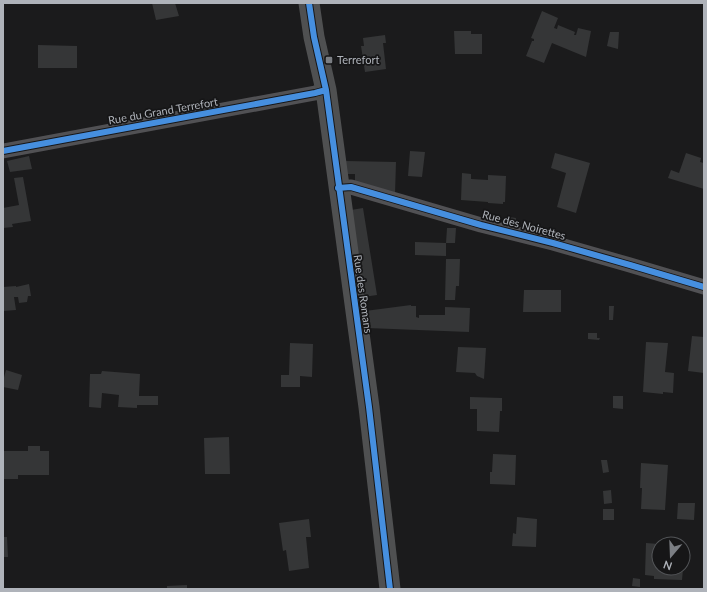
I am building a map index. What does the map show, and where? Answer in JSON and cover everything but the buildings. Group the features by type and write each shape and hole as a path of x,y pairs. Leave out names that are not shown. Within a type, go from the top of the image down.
{"street":[{"name":"Rue des Romans","path":"309,3 314,37 326,90 338,188 369,407 390,589"},
{"name":"Rue du Grand Terrefort","path":"3,151 326,90"},
{"name":"Rue des Noirettes","path":"338,188 351,187 704,287"}],"cycle path":[{"path":"309,3 314,37 326,90 369,407 390,589"},
{"path":"3,151 326,90"},
{"path":"338,188 351,187 704,287"}],"place":[{"name":"Terrefort","path":"329,60"}]}
